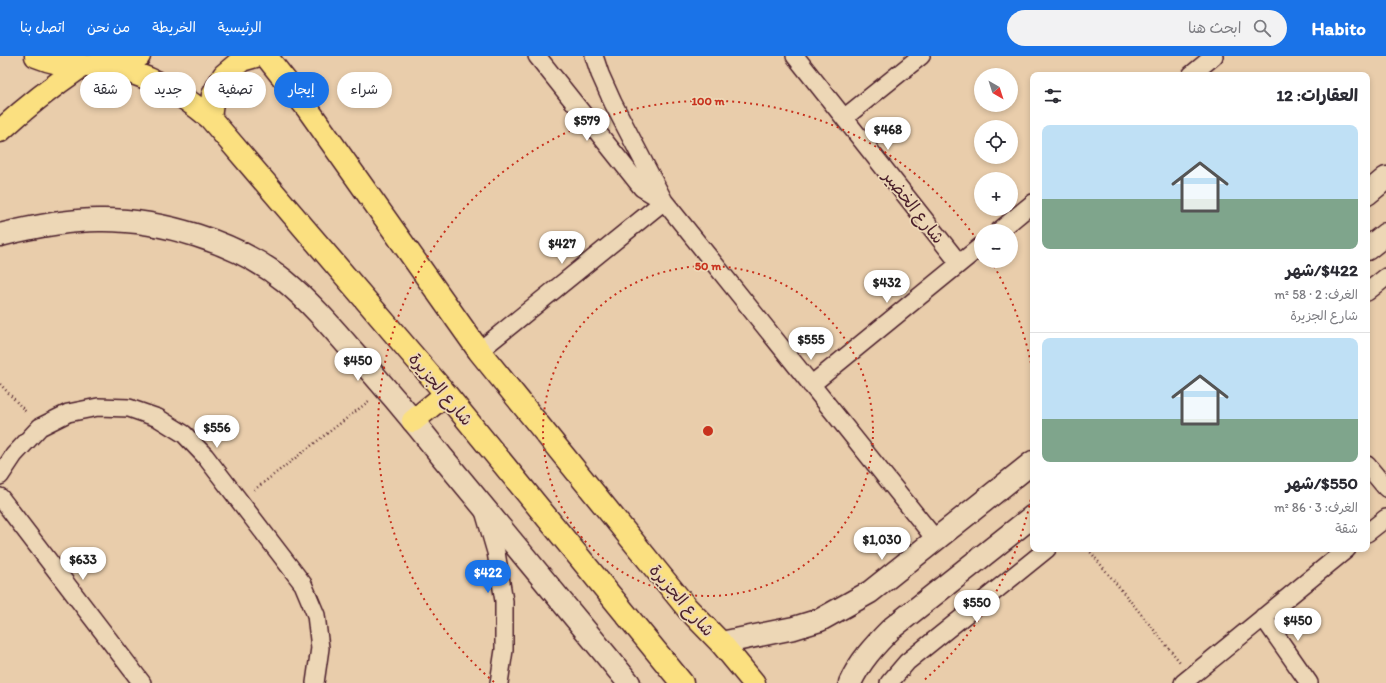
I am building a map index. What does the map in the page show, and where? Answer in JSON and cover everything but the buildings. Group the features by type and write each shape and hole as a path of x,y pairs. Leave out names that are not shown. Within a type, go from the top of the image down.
{"main road":[{"path":"36,56 48,61 82,66 104,65 133,59 139,56"},
{"path":"210,118 212,95 224,75 242,60 256,56"},
{"name":"شارع الجزيرة","path":"266,56 307,108 479,351 687,608 721,644 754,683"},
{"name":"شارع الجزيرة","path":"104,65 128,70 151,79 173,90 210,118 446,394 682,683"},
{"path":"0,131 29,105 82,66"},
{"path":"413,421 446,394"}],"street":[{"path":"537,56 642,188 664,202"},
{"path":"594,56 613,103 664,202 936,540"},
{"name":"شارع الخضير","path":"794,56 959,263"},
{"path":"844,118 920,56"},
{"path":"1195,72 1214,56"},
{"path":"1370,191 1386,178"},
{"path":"479,351 664,202"},
{"path":"1008,224 1030,206"},
{"path":"0,235 58,223 99,220 146,223 192,234 224,246 254,261 284,280 316,309 386,388 628,683"},
{"path":"1370,247 1386,234"},
{"path":"811,384 974,251"},
{"path":"1370,290 1386,277"},
{"path":"0,476 14,455 40,427 68,413 98,407 129,408 158,418 184,434 205,456 303,584 316,615 320,648 315,683"},
{"path":"721,644 794,628 820,620 870,592 1030,464"},
{"path":"1370,469 1386,488"},
{"path":"0,497 142,683"},
{"path":"482,505 496,552 504,601 504,650 499,683"},
{"path":"850,683 856,670 872,648 892,628 1030,518"},
{"path":"1370,531 1386,518"},
{"path":"889,683 907,662 1043,552"},
{"path":"1187,680 1344,552"},
{"path":"1263,618 1309,683"}],"path":[{"path":"0,384 40,427"},
{"path":"239,501 386,388"},
{"path":"1090,552 1187,680"}]}
